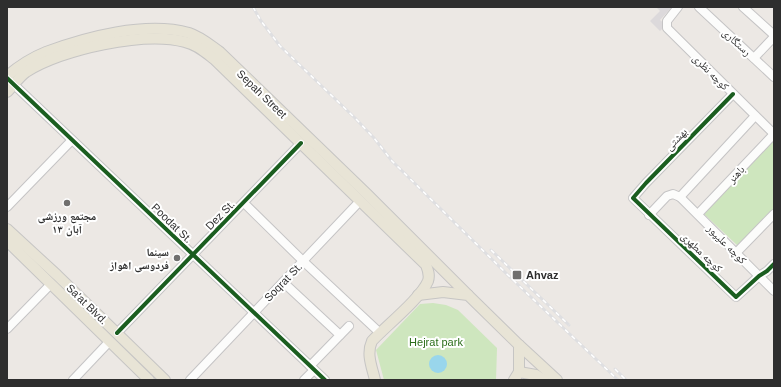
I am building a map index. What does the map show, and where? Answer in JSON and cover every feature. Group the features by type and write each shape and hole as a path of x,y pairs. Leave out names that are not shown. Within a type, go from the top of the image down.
{"main road":[{"name":"Sepah Street","path":"9,83 20,66 45,52 96,37 146,29 169,29 190,34 206,42 220,52 364,198 426,265 429,273 428,281 418,295 372,341 369,348 369,354 375,380"},
{"name":"Sepah Street","path":"9,83 42,64 78,51 120,42 147,38 168,38 187,42 201,49 214,59 301,143 364,198 519,345"},
{"path":"7,221 57,275"},
{"name":"Sa'at Blvd.","path":"7,229 57,275 165,380"},
{"name":"Sa'at Blvd.","path":"7,241 149,380"},
{"path":"7,246 50,284"},
{"path":"418,295 443,292 468,295"},
{"path":"519,345 516,378 536,375 544,380"},
{"path":"519,345 557,380"}],"street":[{"name":"کوچه نظری","path":"678,7 667,20 667,28 774,134"},
{"name":"رستگاری","path":"699,7 774,77"},
{"path":"743,7 774,36 754,58"},
{"name":"Poodat St.","path":"9,83 72,140 324,380"},
{"name":"بهشتی","path":"633,198 733,94"},
{"path":"649,215 667,196 673,194 680,197 755,116"},
{"name":"باهنر","path":"698,214 774,134"},
{"path":"7,207 72,140"},
{"name":"Dez St.","path":"117,333 301,143"},
{"name":"کوچه علیپور","path":"680,197 774,291"},
{"name":"Soqrat St.","path":"190,380 364,198"},
{"name":"کوچه مطهری","path":"633,198 736,297 759,276"},
{"path":"244,203 303,261 380,332"},
{"path":"736,253 774,214"},
{"path":"759,276 774,264"},
{"path":"283,282 340,335"},
{"path":"7,329 50,284"},
{"path":"304,380 312,368 349,326"},
{"path":"73,380 109,342"}],"shaded area":[{"path":"656,7 672,7 660,20 666,25 660,31 650,21 660,11"}],"green space":[{"path":"772,140 774,142 774,209 738,246 703,213"},
{"name":"Hejrat park","path":"433,303 446,305 458,310 497,348 496,380 384,380 376,350 420,304"}],"water":[{"path":"438,355 444,358 447,364 444,370 438,373 432,370 429,364 432,358"}],"railway":[{"path":"253,7 261,21 280,46 355,118 374,138 392,161 512,279 618,380"},
{"path":"491,250 569,325"},
{"path":"615,369 626,380"}],"cycle path":[{"path":"7,78 325,380"},
{"path":"733,94 633,198 736,297 774,264"},
{"path":"117,333 301,143"}],"place":[{"name":"مجتمع ورزشی ۱۳ آبان","path":"67,203"},
{"name":"سینما فردوسی اهواز","path":"177,258"},
{"name":"Ahvaz","path":"517,275"}]}
